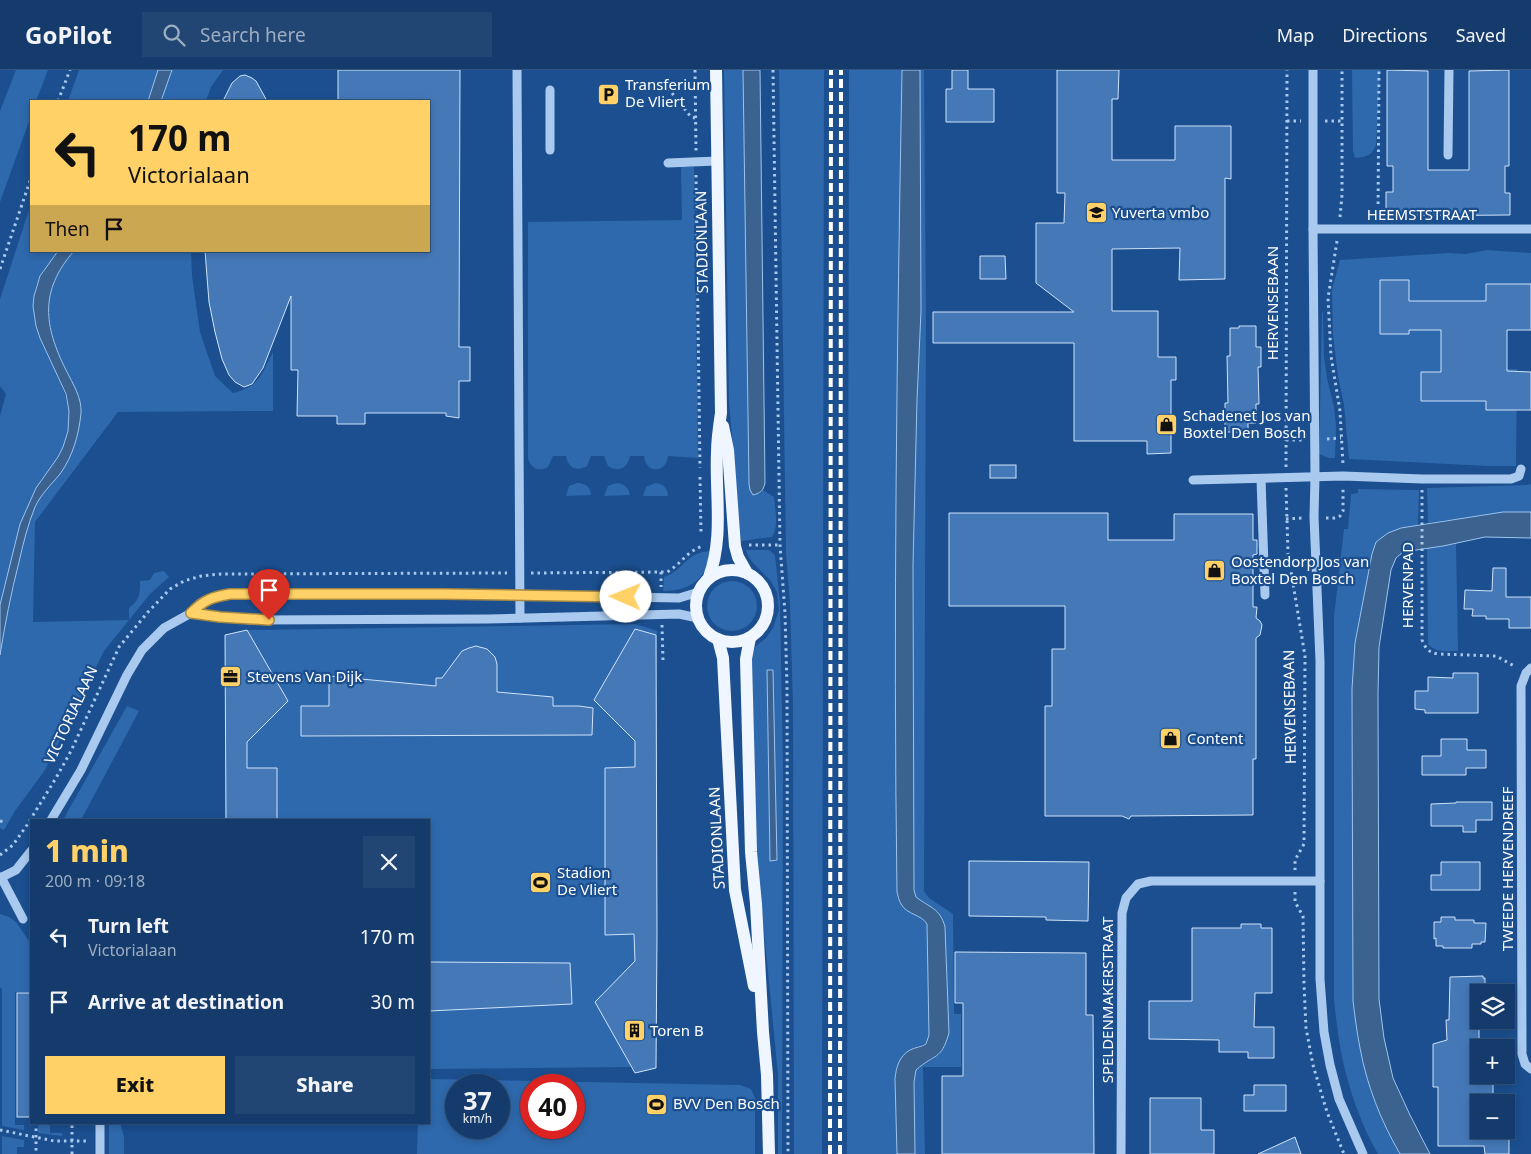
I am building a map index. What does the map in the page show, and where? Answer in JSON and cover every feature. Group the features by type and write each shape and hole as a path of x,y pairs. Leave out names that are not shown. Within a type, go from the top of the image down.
{"main road":[{"name":"STADIONLAAN","path":"709,578 718,546 716,450 721,413 716,70"},
{"name":"STADIONLAAN","path":"721,413 728,450 735,546 738,557 747,573"},
{"path":"734,570 747,573 757,579 764,588 768,599 765,621 750,638 734,642 718,639 706,631 698,618 696,600 699,592 709,578 721,571 734,570"},
{"name":"STADIONLAAN","path":"750,638 746,659 748,795 767,1075 769,1154"},
{"name":"STADIONLAAN","path":"718,639 723,658 735,890 763,1032"}],"street":[{"path":"517,70 520,618"},
{"name":"HERVENSEBAAN","path":"1313,70 1316,477 1314,517 1320,661 1320,979 1324,1032 1330,1065 1339,1099 1363,1154"},
{"path":"1448,155 1449,70"},
{"path":"550,90 550,150"},
{"path":"668,163 717,161"},
{"name":"HEEMSTSTRAAT","path":"1313,229 1531,229"},
{"path":"1193,480 1343,476 1511,480 1519,476 1521,469"},
{"path":"1261,479 1265,595"},
{"name":"VICTORIALAAN","path":"52,819 80,770 142,650 164,628 191,613 200,603 213,597 230,594 444,594 679,598 699,592"},
{"path":"191,613 250,620 520,618 679,614 698,618"},
{"name":"TWEEDE HERVENDREEF","path":"1529,670 1521,686 1526,892 1522,1054 1525,1064 1531,1070"},
{"path":"23,920 1,878 16,870 30,852"},
{"name":"SPELDENMAKERSTRAAT","path":"1121,1154 1122,913 1126,898 1138,884 1151,880 1320,881"},
{"path":"100,1124 100,1154"}],"path":[{"path":"58,100 70,70"},
{"path":"695,70 701,536"},
{"path":"773,70 780,545 785,613 787,688 788,1154"},
{"name":"HERVENSEBAAN","path":"1287,70 1286,519 1288,553 1305,656 1304,844 1295,860 1295,902 1303,916 1304,984 1308,1038 1313,1065 1327,1112 1344,1154"},
{"path":"1342,70 1342,195 1339,229 1328,298 1331,356 1340,411 1343,476"},
{"path":"1378,229 1380,70"},
{"path":"668,88 691,117 695,118"},
{"path":"0,270 30,181"},
{"name":"HERVENPAD","path":"1422,504 1422,640 1426,648 1432,653 1439,654 1496,656 1529,670"},
{"path":"520,573 667,572 674,569 695,549 701,546"},
{"name":"VICTORIALAAN","path":"30,819 71,751 119,647 170,589 184,581 201,576 221,574 520,573"},
{"name":"VICTORIALAAN","path":"0,855 8,850 18,839 30,820"},
{"path":"0,822 6,822"},
{"path":"36,1124 36,1154"},
{"path":"72,1124 72,1154"},
{"path":"0,1130 54,1141 100,1141"}],"shaded area":[{"path":"16,70 48,70 36,100 30,100 30,119 0,202 0,111"},
{"path":"79,70 158,70 148,100 68,100"},
{"path":"158,70 172,70 161,100 148,100"},
{"path":"172,70 223,70 211,87 206,100 161,100"},
{"path":"724,70 743,70 749,484 760,494 763,490 774,497 776,518 772,537 741,541 729,402"},
{"path":"743,70 760,70 765,483 761,491 753,495 749,484"},
{"path":"779,70 824,70 822,1154 794,1154 793,706 790,604 786,553"},
{"path":"849,70 902,70 897,401 895,750 911,913 924,919 927,924 929,1036 926,1043 909,1050 896,1069 897,1154 847,1154"},
{"path":"902,70 920,70 921,311 913,565 914,890 916,897 937,912 945,927 949,1033 940,1053 916,1070 914,1082 915,1154 897,1154 895,1079 897,1067 903,1056 910,1050 926,1044 929,1035 927,924 904,908 897,892 896,481"},
{"path":"920,70 924,70 926,311 924,891 929,898 953,914 954,1014 961,1014 961,1067 923,1067 925,1154 915,1154 914,1082 916,1070 940,1053 949,1033 945,927 937,912 916,897 914,890 913,565 921,311"},
{"path":"1352,70 1380,70 1376,145 1373,152 1355,158 1353,151"},
{"path":"681,167 694,167 698,458 668,456 664,466 656,470 648,466 644,456 630,456 625,466 615,469 608,466 604,456 591,456 587,466 576,469 571,466 566,456 553,456 548,467 539,469 533,467 528,458 528,222 682,220"},
{"path":"30,207 30,252 57,252 40,276 34,294 34,311 37,328 65,394 69,411 81,406 52,335 49,307 55,279 73,252 191,252 192,276 200,332 215,376 233,393 249,387 259,378 273,352 273,411 118,412 35,522 33,622 129,620 129,608 139,596 140,581 150,580 154,573 164,571 169,577 150,594 104,651 45,770 15,811 4,830 0,828 0,416 6,394 0,386 0,299"},
{"path":"1487,250 1531,253 1531,328 1504,328 1504,369 1517,369 1516,466 1349,459 1344,405 1333,335 1332,290 1340,260 1448,253 1466,254"},
{"path":"57,252 73,252 55,280 50,295 49,309 53,338 79,396 81,413 75,445 68,460 60,474 40,498 30,520 13,585 0,655 0,605 20,524 36,488 58,457 68,431 69,411 66,394 36,326 33,306 40,276"},
{"path":"1322,312 1324,357 1336,426 1335,458 1319,454"},
{"path":"577,483 587,486 591,495 566,496 569,486"},
{"path":"616,483 626,486 630,495 604,496 608,486"},
{"path":"655,483 664,486 668,496 643,496 646,487"},
{"path":"1531,484 1531,512 1503,512 1428,523 1427,488"},
{"path":"1358,489 1419,490 1418,525 1401,528 1372,554 1355,643 1352,689 1353,1001 1363,1062 1371,1090 1381,1116 1400,1154 1378,1154 1366,1130 1355,1104 1344,1065 1334,1001 1334,617 1344,529 1348,529 1351,494 1358,493"},
{"path":"1503,512 1531,512 1531,538 1485,537 1403,552 1396,558 1391,570 1379,647 1379,999 1384,1038 1393,1078 1430,1154 1400,1154 1381,1116 1371,1090 1363,1062 1353,1001 1352,689 1355,643 1376,542 1388,533 1401,528"},
{"path":"1456,544 1458,651 1442,651 1434,649 1428,644 1427,548"},
{"path":"746,550 769,550 775,555 780,603 783,767 782,1154 778,1154 778,1074 756,850 752,657 755,647 766,638 773,628 779,610 777,592 770,580 748,556","holes":["767,670 776,860 770,860"]},
{"path":"711,551 705,571 697,580 682,589 663,591 664,577 677,570 696,554"},
{"path":"732,581 742,583 750,588 755,596 757,606 755,616 750,624 742,629 732,631 722,629 714,624 709,616 707,606 709,596 714,588 722,583"},
{"name":"Stadion De Vliert","path":"635,624 657,631 651,1060 630,1067 430,1069 430,819 225,819 226,635 246,630"},
{"path":"767,670 773,670 777,860 770,861"},
{"path":"127,706 139,711 82,819 64,819"},
{"path":"0,914 16,922 30,943 30,992 15,992 15,1125 24,1125 24,1130 2,1126 2,988 0,988"},
{"name":"BVV Den Bosch","path":"430,1079 445,1079 445,1139 510,1139 510,1081 520,1081 520,1139 585,1139 585,1082 740,1085 751,1089 755,1098 755,1154 417,1154 418,1124 430,1124"},
{"path":"38,1124 50,1124 50,1133 62,1133 62,1136 38,1133"},
{"path":"109,1124 120,1124 124,1137 124,1154 109,1154"},
{"path":"2,1136 24,1140 24,1147 17,1147 17,1154 2,1154"}],"building":[{"path":"338,70 460,70 459,347 470,347 470,381 459,381 459,418 446,416 446,413 365,413 365,424 337,424 337,416 297,416 298,370 291,370 291,296 263,368 252,384 244,387 235,382 229,375 222,359 209,302 205,252 430,252 430,100 338,100"},
{"path":"952,70 968,70 968,89 994,89 994,122 946,122 946,89 952,89"},
{"path":"1057,70 1119,70 1118,99 1112,99 1112,160 1175,160 1175,126 1231,126 1231,179 1225,178 1225,279 1179,280 1180,248 1112,249 1112,311 1158,311 1158,357 1176,357 1176,380 1171,380 1171,453 1147,454 1147,441 1074,441 1074,343 933,343 933,312 1074,312 1036,283 1036,223 1064,223 1065,193 1057,193"},
{"path":"1387,70 1428,71 1428,170 1469,170 1469,71 1509,70 1509,166 1505,166 1505,193 1510,193 1510,215 1386,216 1386,192 1393,192 1393,166 1387,166"},
{"path":"245,75 256,81 266,100 224,100 232,83 240,76"},
{"path":"980,256 1005,256 1006,279 980,279"},
{"path":"1380,280 1409,280 1409,301 1486,301 1486,284 1531,284 1531,330 1507,330 1507,371 1531,372 1531,410 1486,410 1486,401 1421,401 1421,372 1441,372 1441,330 1409,330 1409,334 1380,334"},
{"path":"1239,326 1256,326 1256,347 1261,347 1261,367 1258,367 1259,404 1256,404 1256,423 1248,423 1248,432 1225,432 1225,403 1228,403 1227,356 1230,356 1230,328 1239,328"},
{"path":"990,465 1016,465 1016,478 990,478"},
{"path":"949,513 1108,513 1108,540 1174,540 1174,514 1253,514 1253,540 1257,540 1257,554 1253,555 1253,607 1257,607 1256,618 1262,625 1260,635 1256,638 1256,759 1253,759 1253,815 1131,816 1129,819 1122,816 1045,816 1045,706 1052,706 1052,649 1065,649 1065,606 949,606"},
{"path":"1493,568 1506,568 1506,597 1531,597 1531,628 1509,628 1509,619 1486,619 1486,616 1472,616 1473,609 1464,609 1465,590 1492,591"},
{"path":"635,629 656,635 657,934 656,1068 635,1073 595,1002 635,961 634,934 605,935 605,768 635,767 635,741 594,700"},
{"path":"247,630 288,701 247,742 247,768 277,768 277,819 226,819 225,635"},
{"path":"476,646 487,649 495,657 497,664 497,692 553,697 553,706 593,708 592,735 301,736 301,706 329,706 329,676 436,686 436,678 442,678 462,651"},
{"path":"1453,673 1478,673 1478,713 1425,713 1425,710 1415,709 1415,691 1428,691 1428,677 1453,678"},
{"path":"1441,739 1467,739 1467,750 1486,750 1486,768 1466,768 1466,775 1422,775 1422,756 1441,756"},
{"path":"1492,802 1492,820 1476,820 1476,832 1463,832 1463,826 1431,826 1431,804"},
{"path":"969,861 1089,862 1088,921 1046,920 1046,917 969,916"},
{"path":"1441,862 1480,862 1480,890 1431,890 1431,875 1441,875"},
{"path":"1441,917 1455,917 1455,920 1474,920 1474,923 1486,923 1485,942 1472,944 1472,948 1443,948 1443,946 1436,946 1434,922 1441,922"},
{"path":"1241,924 1261,924 1261,928 1272,928 1272,993 1255,993 1254,1027 1274,1027 1274,1058 1248,1058 1248,1052 1219,1052 1219,1040 1149,1039 1149,1001 1192,1001 1192,928 1241,928"},
{"path":"955,952 1086,953 1086,1015 1093,1015 1094,1154 942,1154 942,1076 963,1076 963,1003 955,1003"},
{"path":"430,962 570,963 572,1004 430,1011"},
{"path":"1483,976 1485,978 1485,984 1470,984 1470,1029 1479,1029 1479,1039 1470,1039 1470,1084 1493,1084 1493,1094 1470,1094 1470,1139 1509,1139 1509,1154 1485,1154 1484,1146 1438,1146 1438,1087 1433,1087 1433,1044 1447,1040 1446,1020 1449,1020 1450,977"},
{"path":"17,993 30,993 30,1117 17,1117"},
{"path":"1254,1085 1286,1085 1286,1111 1244,1111 1244,1095 1254,1095"},
{"path":"1150,1098 1201,1098 1201,1130 1214,1130 1214,1154 1150,1154"},
{"path":"1295,1137 1301,1154 1258,1154"}],"railway":[{"path":"830,1154 831,70"},
{"path":"840,1154 841,70"}],"place":[{"name":"Transferium De Vliert","path":"609,94"},
{"name":"Yuverta vmbo","path":"1096,213"},
{"name":"Schadenet Jos van Boxtel Den Bosch","path":"1167,425"},
{"name":"Oostendorp Jos van Boxtel Den Bosch","path":"1215,571"},
{"name":"Stevens Van Dijk","path":"231,677"},
{"name":"Content","path":"1171,739"},
{"name":"Stadion De Vliert","path":"541,882"},
{"name":"Toren B","path":"634,1031"},
{"name":"BVV Den Bosch","path":"657,1104"}],"route":[{"path":"269,620 250,620 191,613 200,603 213,597 230,594 444,594 626,597"}]}
